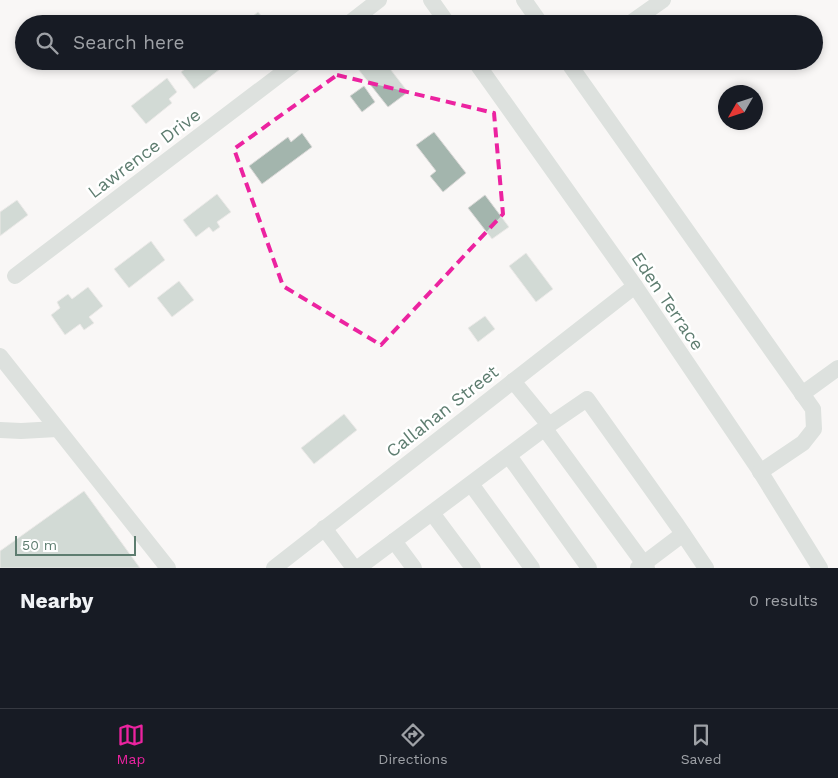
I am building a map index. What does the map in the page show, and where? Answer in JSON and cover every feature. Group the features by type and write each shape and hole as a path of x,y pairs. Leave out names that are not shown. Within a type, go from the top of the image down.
{"street":[{"path":"360,15 379,0"},
{"path":"431,0 442,15"},
{"path":"524,0 535,15"},
{"path":"642,15 663,0"},
{"name":"Lawrence Drive","path":"15,276 286,70"},
{"name":"Eden Terrace","path":"481,70 635,286 760,472 820,568"},
{"path":"576,70 813,409 814,429 803,443 760,472"},
{"name":"Callahan Street","path":"274,568 635,286"},
{"path":"0,356 168,568"},
{"path":"802,394 838,369"},
{"path":"513,381 547,427 643,567 683,534"},
{"path":"358,568 587,398 706,568"},
{"path":"0,430 58,429"},
{"path":"508,456 590,568"},
{"path":"471,484 532,568"},
{"path":"432,513 473,568"},
{"path":"324,528 354,568"},
{"path":"394,541 414,568"}],"highlighted area":[{"path":"337,75 494,113 503,214 381,345 283,286 234,149"}],"building":[{"path":"184,70 219,70 194,89 181,72"},
{"path":"359,70 391,70 408,92 388,107"},
{"path":"167,78 177,92 169,99 172,103 146,124 131,106"},
{"path":"364,86 375,102 362,112 350,96"},
{"path":"434,132 466,173 443,192 430,176 436,171 416,145"},
{"path":"302,133 312,147 262,184 249,166 288,137 291,142"},
{"path":"217,194 231,212 217,222 220,227 213,232 209,227 196,237 183,220"},
{"path":"485,195 509,227 492,239 468,208"},
{"path":"17,200 28,215 0,236 0,212"},
{"path":"151,241 165,260 129,288 114,269"},
{"path":"526,253 553,289 536,302 509,266"},
{"path":"179,281 194,300 172,317 157,298"},
{"path":"88,287 103,306 89,317 94,323 84,330 80,324 65,335 51,315 60,308 57,302 68,294 72,299"},
{"path":"485,316 495,329 478,342 468,328"},
{"path":"344,414 357,430 314,464 301,448"},
{"path":"84,491 140,568 0,568 0,551"}]}
